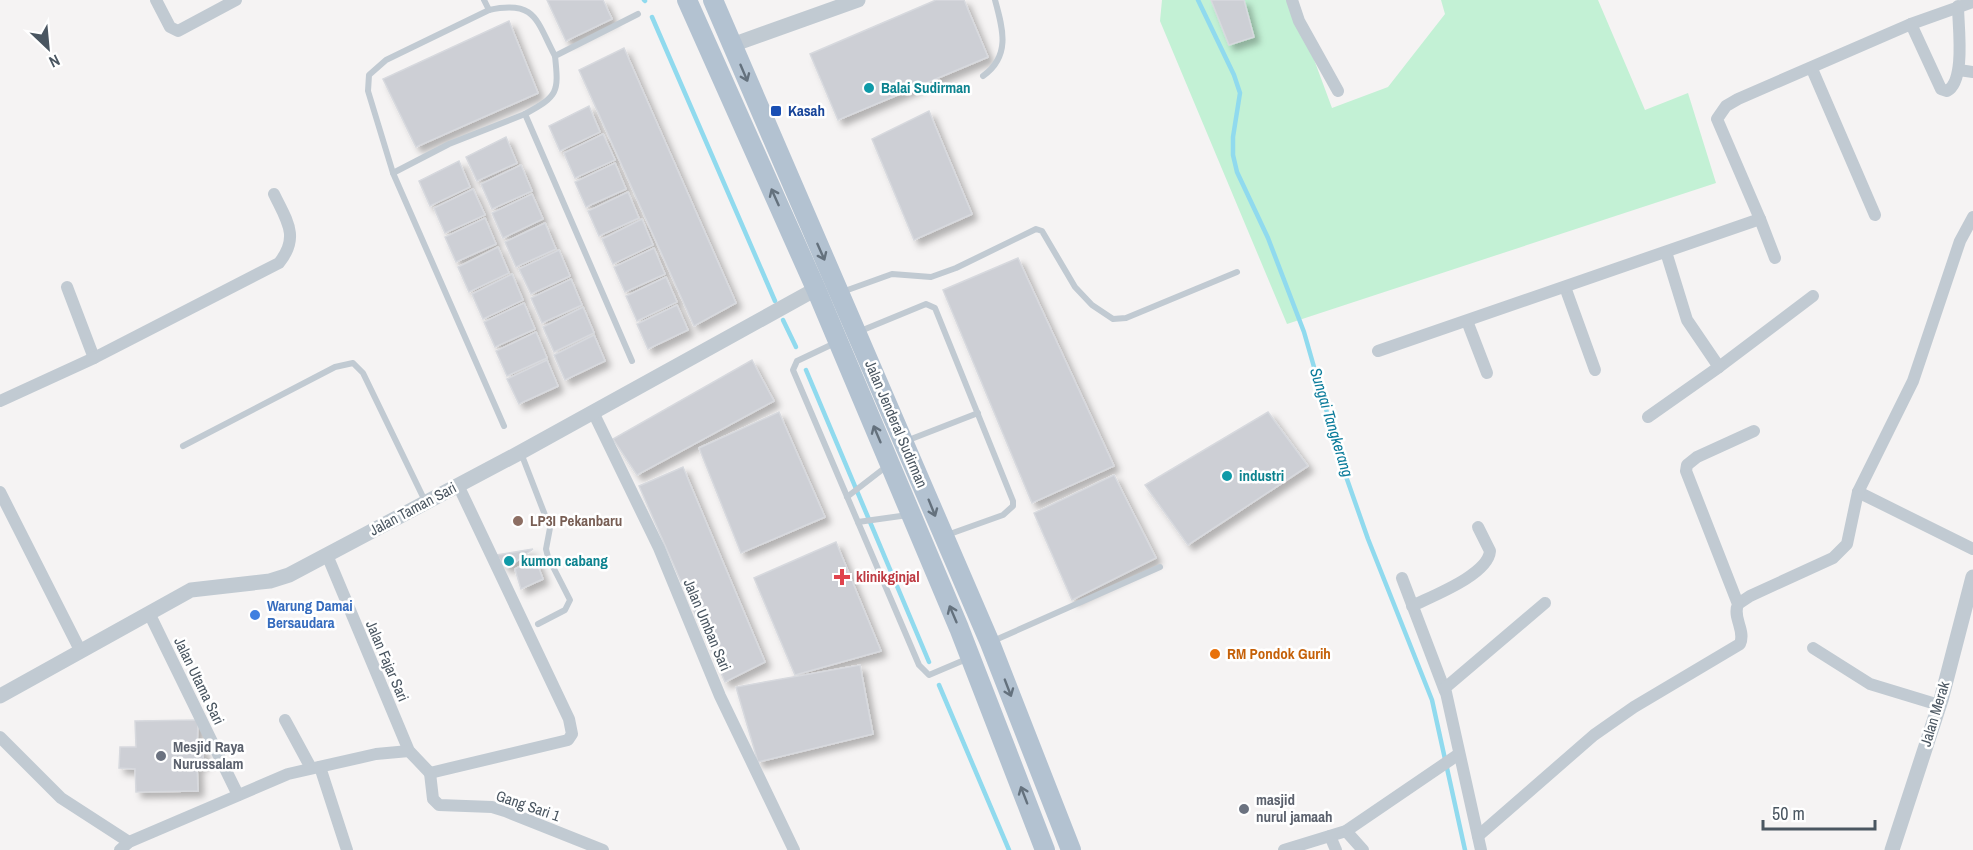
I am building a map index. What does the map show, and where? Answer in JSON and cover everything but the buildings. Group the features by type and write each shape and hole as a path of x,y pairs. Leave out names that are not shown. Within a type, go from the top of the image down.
{"main road":[{"name":"Jalan Jenderal Sudirman","path":"687,0 816,289 890,463 971,658 1045,850"},
{"name":"Jalan Jenderal Sudirman","path":"713,0 990,643 1071,850"}],"street":[{"path":"156,0 170,27 178,31 236,0"},
{"path":"732,45 858,0"},
{"path":"1292,0 1299,21 1338,91"},
{"path":"1775,258 1717,119 1726,106 1911,24 1973,2"},
{"path":"1911,24 1941,89 1947,91 1952,88 1959,70 1958,6"},
{"path":"1812,69 1875,215"},
{"path":"1959,70 1973,72"},
{"path":"0,401 94,358 279,263 288,251 291,240 287,219 274,194"},
{"path":"1738,604 1750,596 1839,555 1847,544 1858,492 1913,381 1960,241 1973,217"},
{"path":"1378,351 1760,219"},
{"path":"1666,252 1687,320 1719,367"},
{"path":"67,287 94,358"},
{"path":"1565,287 1596,370"},
{"name":"Jalan Taman Sari","path":"0,696 191,590 270,581 289,574 521,452 816,289"},
{"path":"1648,417 1719,367 1812,296"},
{"path":"1467,321 1486,373"},
{"name":"Jalan Umban Sari","path":"593,412 658,548 720,696 794,850"},
{"path":"1478,836 1594,735 1634,707 1736,648 1742,638 1736,611 1738,604 1686,471 1687,465 1697,457 1754,431"},
{"path":"430,773 568,740 572,734 569,719 458,485"},
{"path":"0,492 81,652"},
{"path":"1858,492 1973,549"},
{"path":"1412,606 1468,578 1488,561 1490,551 1478,527"},
{"name":"Jalan Fajar Sari","path":"327,555 409,751 430,773"},
{"name":"Jalan Merak","path":"1892,850 1939,705 1973,577"},
{"path":"1402,578 1445,692 1480,850"},
{"path":"1445,692 1447,685 1545,603"},
{"name":"Jalan Utama Sari","path":"149,613 238,795"},
{"path":"1813,648 1870,684 1939,705"},
{"path":"285,720 316,768 347,850"},
{"path":"0,737 62,798 124,846 272,779 376,754 409,751"},
{"path":"1284,850 1346,831 1459,754"},
{"name":"Gang Sari 1","path":"430,773 433,799 438,805 505,810 603,850"},
{"path":"1346,831 1363,850"},
{"path":"1330,836 1336,850"}],"lane":[{"path":"484,0 489,10"},
{"path":"983,76 998,62 1004,47 996,0"},
{"path":"393,173 440,148 525,114 555,94 558,86 555,56 536,20 523,8 509,5 489,10 386,60 369,75 368,91 393,173 504,426"},
{"path":"555,56 638,14"},
{"path":"525,114 632,361"},
{"path":"839,293 892,274 931,277 956,268 1036,229 1042,231 1084,298 1113,319 1126,318 1238,272"},
{"path":"856,333 926,304 933,306 1013,501 1013,506 1003,516 944,537"},
{"path":"838,342 797,361 793,370 861,522 922,670 932,675 971,658"},
{"path":"183,446 335,367 352,363 363,373 426,501"},
{"path":"904,442 978,413"},
{"path":"521,452 550,528 546,549 548,557 570,600 565,610 538,624"},
{"path":"849,496 890,463"},
{"path":"861,522 911,515"},
{"path":"990,643 1160,567"}],"green space":[{"path":"1162,0 1292,0 1332,108 1388,87 1445,14 1441,0 1598,0 1645,110 1688,93 1716,183 1287,324 1160,21"}],"waterway":[{"name":"Sungai Tangkerang","path":"1198,0 1234,75 1240,93 1233,137 1233,155 1237,172 1268,238 1304,332 1342,465 1368,539 1432,700 1465,850"},
{"path":"652,17 775,301"},
{"path":"783,320 796,347"},
{"path":"806,370 929,662"},
{"path":"939,685 1009,850"}],"place":[{"name":"Balai Sudirman","path":"869,88"},
{"name":"Kasah","path":"776,111"},
{"name":"industri","path":"1227,476"},
{"name":"LP3I Pekanbaru","path":"518,521"},
{"name":"kumon cabang","path":"509,561"},
{"name":"klinikginjal","path":"842,577"},
{"name":"Warung Damai Bersaudara","path":"255,615"},
{"name":"RM Pondok Gurih","path":"1215,654"},
{"name":"Mesjid Raya Nurussalam","path":"161,756"},
{"name":"masjid nurul jamaah","path":"1244,809"}]}
